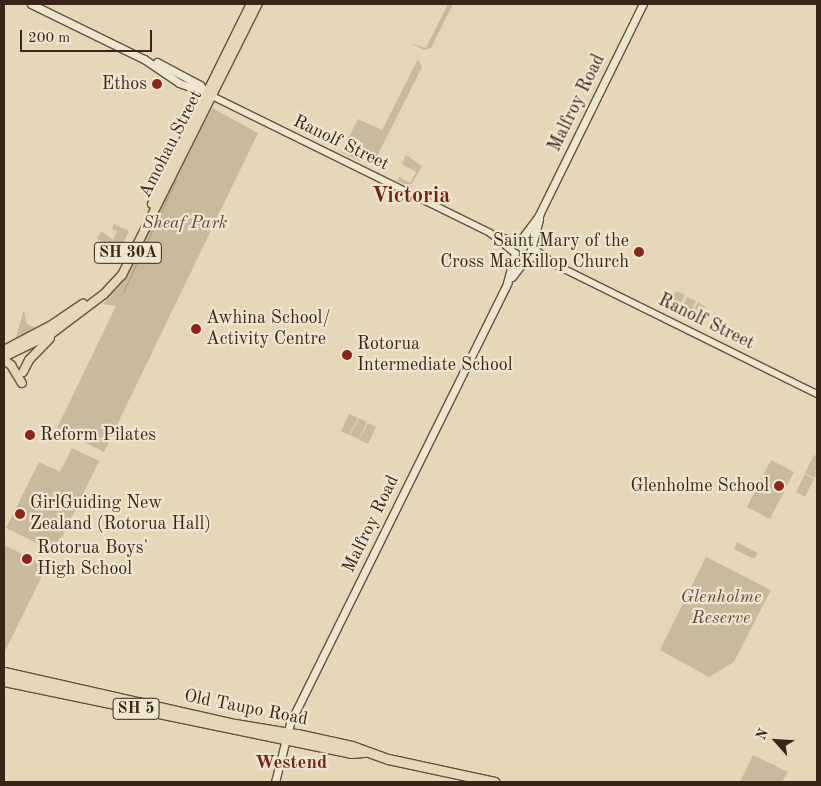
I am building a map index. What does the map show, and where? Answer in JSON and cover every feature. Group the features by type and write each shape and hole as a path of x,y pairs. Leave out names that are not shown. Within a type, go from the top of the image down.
{"highway":[{"name":"Old Taupo Road","path":"4,672 93,696"},
{"name":"Old Taupo Road","path":"4,680 93,696 285,736 350,754 364,752 495,782"}],"main road":[{"name":"Ranolf Street","path":"31,4 144,58 179,83 209,95"},
{"name":"Amohau Street","path":"4,359 60,327 104,294 122,275 209,95 250,4"},
{"name":"Amohau Street","path":"209,95 258,4"},
{"name":"Malfroy Road","path":"506,283 527,256 539,216 643,4"},
{"name":"Amohau Street","path":"4,350 50,326 95,295 114,277 186,142"},
{"name":"Malfroy Road","path":"275,782 285,736 506,283 519,242 539,216"},
{"path":"519,242 530,245"},
{"path":"515,253 527,256"},
{"path":"23,372 29,360 60,327"},
{"path":"4,359 11,365 22,384"}],"street":[{"name":"Ranolf Street","path":"209,95 490,234 519,242"},
{"name":"Ranolf Street","path":"490,234 515,253"},
{"name":"Ranolf Street","path":"530,245 554,264"},
{"name":"Ranolf Street","path":"527,256 554,264 817,394"}],"green space":[{"path":"448,4 453,4 431,48 424,50 410,43 426,48"},
{"path":"418,59 422,67 376,158 360,161 341,152 358,119 382,130"},
{"name":"Sheaf Park","path":"212,108 258,133 104,452 57,428 116,306 103,304 127,274"},
{"path":"406,155 422,166 411,185 412,188 398,181 399,177 410,183 416,172 402,164"},
{"path":"114,224 129,231 120,250 97,239 101,231 113,240 117,231 112,229"},
{"path":"676,291 685,295 676,314 667,309"},
{"path":"687,297 696,301 687,320 678,315"},
{"path":"698,302 706,307 697,325 689,320"},
{"path":"24,310 27,324 39,329 15,340"},
{"path":"349,414 358,418 349,435 341,431"},
{"path":"359,418 367,422 359,439 350,435"},
{"path":"368,423 376,427 368,444 359,440"},
{"path":"72,448 99,461 55,552 6,528 39,462 60,472"},
{"path":"814,455 817,456 815,478 805,473"},
{"path":"771,460 794,472 770,519 747,507"},
{"path":"805,474 814,479 805,497 796,492"},
{"path":"737,542 758,553 754,559 734,549"},
{"path":"4,545 47,566 4,653"},
{"name":"Glenholme Reserve","path":"706,557 771,590 734,662 709,677 660,650"},
{"path":"753,755 788,772 782,782 740,782"}],"waterway":[{"path":"123,292 176,180"}],"place":[{"name":"Ethos","path":"157,84"},
{"name":"Saint Mary of the Cross MacKillop Church","path":"639,252"},
{"name":"Awhina School/ Activity Centre","path":"196,329"},
{"name":"Rotorua Intermediate School","path":"347,355"},
{"name":"Reform Pilates","path":"30,435"},
{"name":"Glenholme School","path":"779,486"},
{"name":"GirlGuiding New Zealand (Rotorua Hall)","path":"20,514"},
{"name":"Rotorua Boys' High School","path":"27,559"}],"district":[{"name":"Victoria","path":"411,197"},
{"name":"Westend","path":"291,764"}]}
